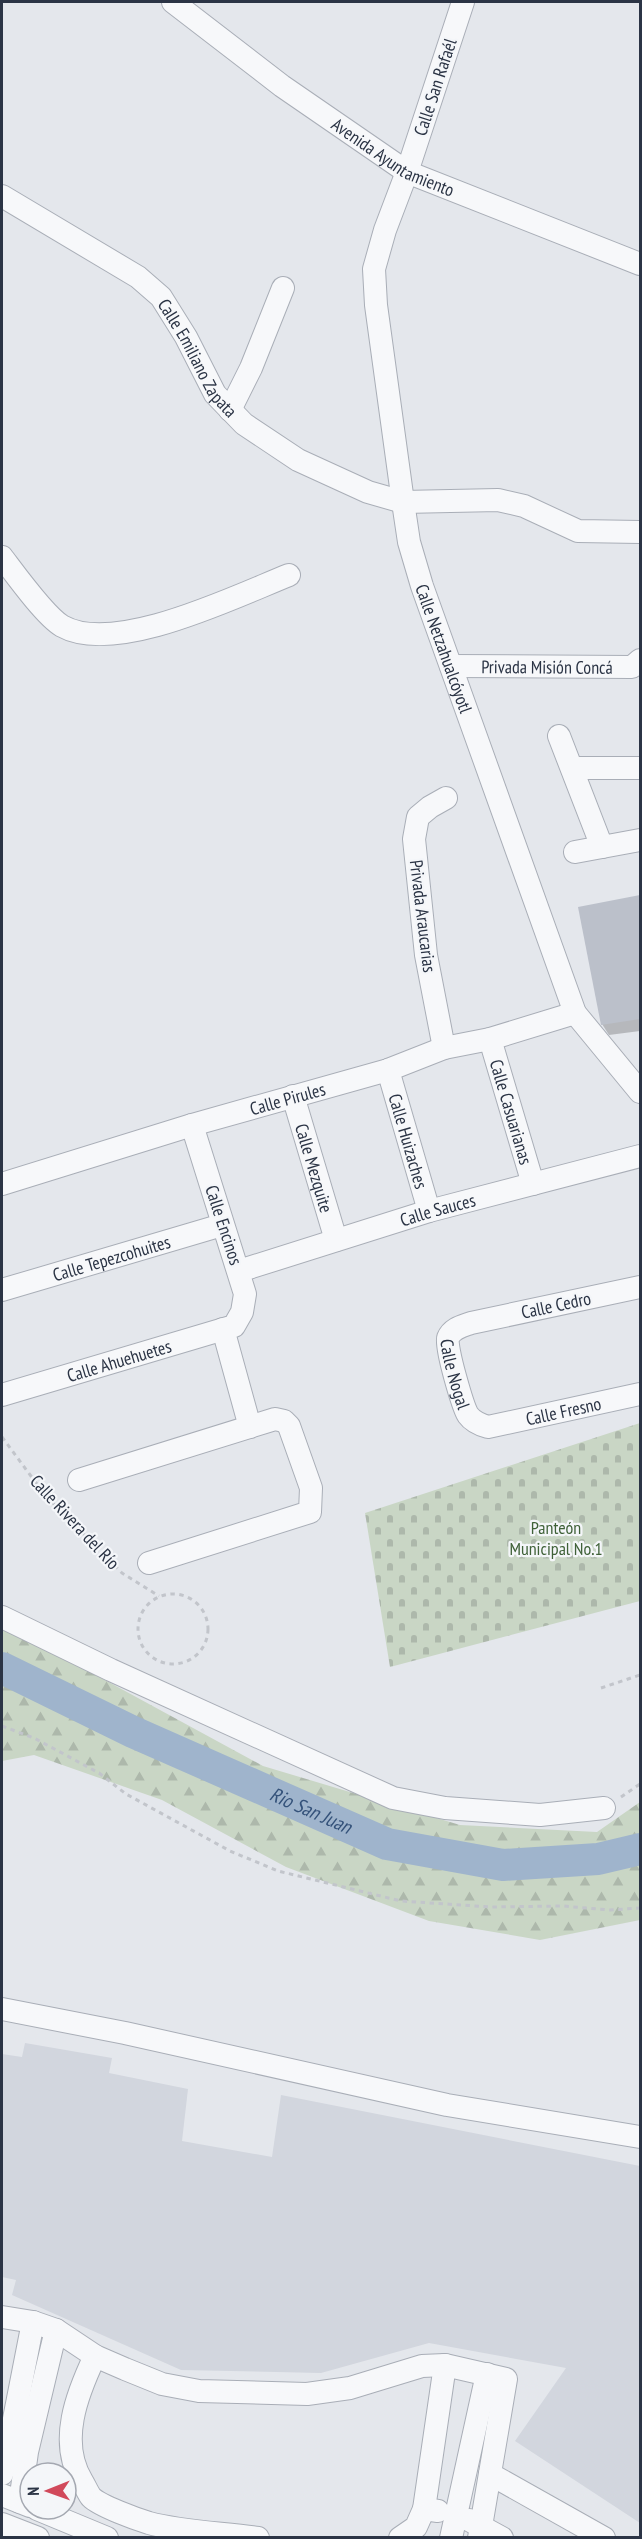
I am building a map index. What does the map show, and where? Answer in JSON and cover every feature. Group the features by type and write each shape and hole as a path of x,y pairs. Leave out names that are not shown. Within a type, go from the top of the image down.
{"street":[{"name":"Avenida Ayuntamiento","path":"173,2 282,86 407,172 640,264"},
{"name":"Calle San Rafaél","path":"407,172 463,2"},
{"name":"Calle Netzahualcóyotl","path":"407,172 385,230 374,269 376,305 409,542 422,586 575,1013 640,1092"},
{"name":"Calle Emiliano Zapata","path":"2,196 138,277 160,297 186,337 215,394 244,424 298,460 368,492 403,501 498,500 524,506 578,531 640,532"},
{"path":"230,410 251,368 283,288"},
{"path":"2,557 38,602 62,626 98,636 150,629 289,575"},
{"name":"Privada Misión Concá","path":"451,666 632,667 640,660"},
{"path":"559,736 602,847"},
{"path":"572,768 640,768"},
{"name":"Privada Araucarias","path":"444,1048 426,955 414,839 418,817 446,798"},
{"path":"575,852 640,840"},
{"name":"Calle Pirules","path":"2,1184 192,1125 388,1070 444,1048 490,1039 575,1013"},
{"name":"Calle Casuarianas","path":"490,1039 534,1184"},
{"name":"Calle Huizaches","path":"388,1070 429,1211"},
{"name":"Calle Mezquite","path":"293,1096 336,1240"},
{"name":"Calle Encinos","path":"192,1125 222,1225 239,1271 244,1294 242,1312 229,1327"},
{"name":"Calle Sauces","path":"239,1271 429,1211 640,1156"},
{"name":"Calle Tepezcohuites","path":"2,1290 222,1225"},
{"name":"Calle Cedro","path":"471,1323 640,1287"},
{"name":"Calle Nogal","path":"471,1323 454,1329 448,1338 448,1351 468,1415 477,1424 488,1427"},
{"path":"229,1327 250,1427"},
{"name":"Calle Ahuehuetes","path":"2,1395 229,1327"},
{"name":"Calle Fresno","path":"488,1427 640,1394"},
{"path":"79,1479 275,1419 284,1421 289,1426 311,1488 310,1512 149,1563"},
{"path":"2,1617 111,1670 393,1798 445,1808 540,1815 604,1808"},
{"path":"2,2009 125,2033 447,2105 640,2137"},
{"path":"2,2317 33,2322 56,2330 95,2356 162,2384 200,2391 301,2395 350,2388 422,2366 445,2365 506,2379 480,2531"},
{"path":"2,2474 17,2415 33,2322"},
{"path":"26,2461 27,2452 17,2415 56,2330"},
{"path":"95,2356 82,2383 71,2427 70,2444 75,2469 92,2498 128,2516 152,2524 258,2538"},
{"path":"400,2538 416,2527 424,2509 445,2365"},
{"path":"451,2538 487,2374"},
{"path":"17,2415 71,2427"},
{"path":"490,2474 604,2538"},
{"path":"424,2509 456,2514 480,2531 502,2538"},
{"path":"66,2521 107,2538"},
{"path":"2,2524 38,2538"}],"path":[{"name":"Calle Rivera del Río","path":"2,1437 45,1495 122,1573 159,1596"},
{"path":"183,1595 194,1600 208,1619 207,1642 201,1653 181,1664 170,1665 158,1662 142,1646 138,1635 142,1613 149,1603 159,1596 183,1595"},
{"path":"601,1688 640,1675"},
{"path":"2,1726 34,1738 90,1768 126,1794 230,1851 278,1871 401,1901 446,1906 563,1906 610,1911 640,1908"},
{"path":"604,1808 640,1784"}],"shaded area":[{"path":"25,2043 112,2058 109,2073 188,2089 182,2141 272,2157 281,2095 640,2166 640,2523 515,2441 566,2368 429,2343 321,2373 181,2370 12,2295 16,2280 2,2277 2,2054 22,2057"}],"green space":[{"name":"Panteón Municipal No.1","path":"640,1423 640,1601 390,1667 365,1513"},
{"path":"2,1624 263,1766 460,1825 597,1832 640,1802 640,1920 540,1940 429,1921 286,1867 162,1800 34,1755 2,1761"}],"building":[{"path":"640,895 640,1019 601,1025 578,907"}],"waterway":[{"name":"Rio San Juan","path":"2,1668 133,1732 387,1844 503,1865 598,1859 640,1849"}]}
